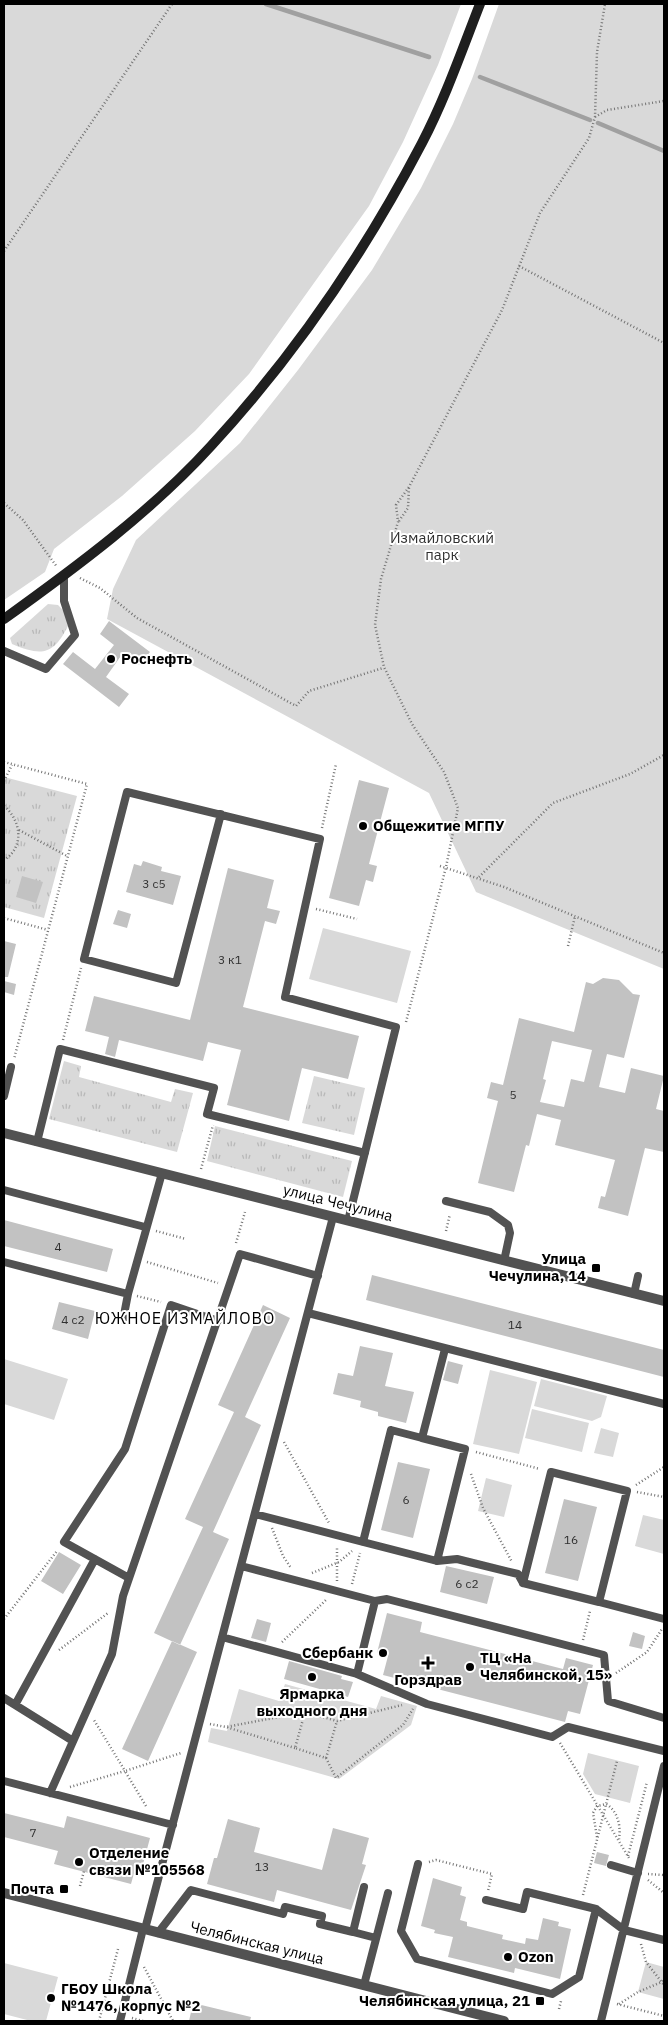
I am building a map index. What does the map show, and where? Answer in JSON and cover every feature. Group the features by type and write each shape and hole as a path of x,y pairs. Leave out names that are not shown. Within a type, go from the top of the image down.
{"main road":[{"path":"4,619 64,576 138,516 210,448 267,382 340,281 386,207 423,142 480,4"}],"street":[{"name":"улица Чечулина","path":"4,1134 664,1302"},
{"name":"Челябинская улица","path":"4,1893 504,2021"}],"lane":[{"path":"4,651 46,669 75,635 64,601 64,576"},
{"path":"221,814 176,983 84,959 127,792 221,814 320,839 285,997 396,1028 348,1221"},
{"path":"37,1142 60,1049 214,1088 207,1114 365,1154"},
{"path":"4,1096 11,1067"},
{"path":"122,1320 145,1227 162,1173"},
{"path":"4,1190 145,1227"},
{"path":"449,1202 490,1212 508,1225 510,1233 504,1261"},
{"path":"120,2021 333,1217"},
{"path":"50,1793 112,1654 129,1578 240,1254 318,1276"},
{"path":"4,1262 128,1294"},
{"path":"634,1294 638,1276"},
{"path":"129,1578 64,1542 126,1450 171,1305 218,1321"},
{"path":"308,1314 664,1404"},
{"path":"422,1438 445,1349"},
{"path":"363,1542 391,1430 464,1451 437,1561"},
{"path":"523,1583 551,1472 627,1491 596,1601"},
{"path":"255,1514 437,1561 457,1559 518,1574 523,1583 664,1618"},
{"path":"15,1705 95,1559"},
{"path":"241,1566 375,1601 387,1599 604,1655 608,1701 664,1718"},
{"path":"357,1674 375,1601"},
{"path":"222,1636 357,1674 418,1701 552,1737 568,1727 664,1751"},
{"path":"4,1698 73,1740"},
{"path":"601,2021 664,1766"},
{"path":"4,1781 173,1825"},
{"path":"165,1852 174,1854"},
{"path":"418,1864 401,1931 417,1958 552,1994 579,1977 596,1910"},
{"path":"611,1865 638,1872"},
{"path":"352,1932 364,1887"},
{"path":"158,1933 191,1890 283,1914 285,1907 304,1911 322,1916 320,1924 376,1938"},
{"path":"486,1900 523,1908 526,1892 596,1910 624,1930 664,1940"},
{"path":"364,1985 388,1893"}],"path":[{"path":"4,251 172,4"},
{"path":"398,522 396,504 409,487 502,310 540,213 589,138 595,117 597,52 605,4"},
{"path":"595,117 607,110 664,101"},
{"path":"520,266 664,343"},
{"path":"409,487 408,508 398,522 381,579 375,625 384,668 412,724 444,772 458,808 446,867"},
{"path":"4,503 23,520 64,576"},
{"path":"78,578 100,588 137,618 296,706 309,691 384,668"},
{"path":"478,877 553,803 630,774 664,755"},
{"path":"4,762 86,784 11,1067"},
{"path":"320,839 336,764"},
{"path":"4,781 12,765"},
{"path":"4,806 16,820 19,830 14,850 4,860"},
{"path":"19,830 68,856"},
{"path":"440,866 478,877 664,954"},
{"path":"305,906 357,919"},
{"path":"568,946 575,916"},
{"path":"4,918 48,930"},
{"path":"60,1049 84,959"},
{"path":"201,1169 215,1116"},
{"path":"446,1232 449,1202"},
{"path":"236,1244 245,1212"},
{"path":"145,1227 186,1239"},
{"path":"138,1259 230,1286"},
{"path":"128,1294 171,1305"},
{"path":"273,1650 336,1591 339,1562 336,1535 277,1430"},
{"path":"464,1451 551,1472"},
{"path":"464,1451 483,1508 518,1574"},
{"path":"627,1491 664,1467"},
{"path":"627,1491 664,1498"},
{"path":"269,1518 274,1538 296,1576 296,1580 339,1562 363,1542"},
{"path":"4,1619 64,1542"},
{"path":"350,1594 363,1542"},
{"path":"580,1649 596,1601"},
{"path":"59,1650 122,1603"},
{"path":"606,1679 648,1652 664,1625"},
{"path":"226,1727 305,1712 337,1721 418,1701"},
{"path":"337,1721 326,1758 336,1778 403,1725 418,1701"},
{"path":"87,1709 154,1820"},
{"path":"295,1748 305,1712"},
{"path":"200,1722 226,1727 326,1758"},
{"path":"555,1735 638,1872 664,1893"},
{"path":"50,1793 192,1750"},
{"path":"585,1887 617,1761"},
{"path":"628,1857 648,1778"},
{"path":"597,1806 606,1804 612,1807 620,1833 618,1841"},
{"path":"597,1806 592,1817 597,1838"},
{"path":"418,1864 436,1860 492,1874 486,1900"},
{"path":"80,1886 84,1871"},
{"path":"638,1872 664,1876"},
{"path":"618,2005 638,1992 664,1983 646,1962 637,1933"},
{"path":"99,2021 118,1949"},
{"path":"137,1954 173,2021"},
{"path":"606,2002 664,2016"}],"green space":[{"path":"4,4 461,4 438,65 403,142 369,206 249,374 195,431 122,496 54,549 45,572 4,600"},
{"name":"Измайловский парк","path":"499,4 664,4 664,969 476,892 429,793 107,619 113,589 136,540 240,443 298,370 372,270 421,188 453,124 472,79"},
{"path":"48,604 58,605 65,612 68,626 57,643 45,651 31,650 12,644 10,638"},
{"path":"4,777 77,796 44,918 4,907"},
{"path":"323,928 411,951 397,1003 309,979"},
{"path":"64,1061 81,1066 79,1077 171,1102 175,1089 193,1093 177,1152 49,1119"},
{"path":"314,1076 365,1088 354,1135 302,1123"},
{"path":"215,1126 352,1161 343,1197 207,1161"},
{"path":"4,1359 68,1379 54,1420 4,1404"},
{"path":"490,1370 537,1382 519,1454 473,1444"},
{"path":"541,1379 607,1396 601,1417 592,1421 534,1406"},
{"path":"532,1409 589,1423 582,1452 525,1438"},
{"path":"601,1428 619,1433 613,1457 594,1453"},
{"path":"486,1478 512,1485 504,1517 478,1511"},
{"path":"643,1515 664,1520 664,1554 635,1546"},
{"path":"285,1684 376,1709 381,1696 417,1706 411,1725 339,1779 208,1742 211,1728 227,1731 239,1689 279,1701"},
{"path":"588,1753 639,1766 630,1803 595,1794 583,1774"},
{"path":"646,1962 664,1967 664,1999 638,1992"},
{"path":"4,1963 58,1977 46,2021 31,2021 4,2014"}],"building":[{"name":"Роснефть","path":"109,621 150,652 139,665 123,653 106,677 129,694 119,707 63,664 73,652 95,669 114,645 100,634"},
{"name":"Общежитие МГПУ","path":"359,780 389,788 369,864 377,866 373,882 366,880 359,906 329,898"},
{"path":"143,861 162,867 161,871 181,876 173,905 126,892 134,864 141,866"},
{"path":"228,868 274,880 267,908 280,911 276,924 265,921 243,1007 359,1036 348,1079 302,1068 289,1121 227,1105 241,1050 208,1042 203,1061 119,1040 115,1057 105,1054 109,1037 85,1031 94,996 190,1020"},
{"path":"22,876 43,882 36,903 16,897"},
{"path":"118,910 131,914 127,928 113,924"},
{"path":"4,941 16,944 8,977 4,977"},
{"path":"603,978 619,980 633,994 640,995 624,1058 607,1054 599,1087 625,1093 631,1068 664,1076 656,1109 664,1111 664,1152 645,1148 628,1216 598,1208 601,1196 605,1197 615,1160 555,1145 561,1120 537,1114 529,1146 526,1145 514,1192 478,1183 498,1101 487,1098 491,1082 503,1085 519,1018 574,1032 586,982 593,984","holes":["552,1041 592,1050 584,1082 571,1079 564,1107 540,1102 546,1080 543,1079"]},
{"path":"4,981 16,984 14,995 4,992"},
{"path":"4,1220 113,1249 107,1272 4,1246"},
{"path":"372,1275 664,1350 664,1377 366,1300"},
{"path":"59,1302 95,1311 88,1339 52,1329"},
{"path":"263,1305 290,1318 245,1417 261,1425 213,1532 229,1539 180,1645 154,1633 203,1527 185,1519 234,1412 218,1405"},
{"path":"360,1346 393,1353 385,1386 414,1392 406,1423 378,1416 378,1412 360,1407 361,1401 333,1394 338,1373 353,1376"},
{"path":"448,1361 463,1365 458,1384 443,1380"},
{"path":"398,1462 430,1469 413,1538 381,1530"},
{"path":"564,1499 597,1507 578,1581 545,1573"},
{"path":"59,1552 81,1565 63,1594 41,1581"},
{"path":"446,1566 494,1577 487,1604 440,1592"},
{"name":"ТЦ «На Челябинской, 15»","path":"387,1613 422,1622 420,1632 563,1669 566,1658 593,1665 580,1714 568,1711 565,1722 383,1675 388,1656 377,1653"},
{"path":"257,1619 271,1623 266,1642 251,1638"},
{"path":"633,1632 645,1636 642,1649 629,1646"},
{"path":"172,1641 197,1652 148,1761 122,1749"},
{"path":"289,1661 342,1676 341,1679 353,1682 348,1697 284,1679"},
{"path":"4,1813 64,1828 67,1816 150,1838 142,1868 136,1866 131,1884 54,1864 58,1851 4,1837"},
{"path":"228,1819 260,1828 254,1852 322,1870 333,1828 369,1838 362,1864 366,1865 351,1910 277,1890 274,1902 207,1884 214,1858 217,1858"},
{"path":"597,1852 609,1855 606,1866 594,1863"},
{"path":"433,1878 462,1887 460,1895 466,1897 460,1920 467,1922 467,1926 503,1935 502,1939 525,1944 526,1938 538,1940 543,1918 559,1922 558,1926 571,1929 560,1979 515,1968 514,1973 448,1957 453,1937 434,1933 435,1930 421,1926"},
{"path":"193,2003 251,2017 250,2021 189,2021"}],"waterway":[{"path":"266,4 429,57"},
{"path":"480,77 590,120"},
{"path":"598,123 664,151"}],"place":[{"name":"Роснефть","path":"111,659"},
{"name":"Общежитие МГПУ","path":"363,826"},
{"name":"Улица Чечулина, 14","path":"596,1268"},
{"name":"Сбербанк","path":"383,1653"},
{"name":"Горздрав","path":"428,1663"},
{"name":"ТЦ «На Челябинской, 15»","path":"470,1667"},
{"name":"Ярмарка выходного дня","path":"312,1677"},
{"name":"Отделение связи №105568","path":"79,1862"},
{"name":"Почта","path":"64,1889"},
{"name":"Ozon","path":"508,1957"},
{"name":"ГБОУ Школа №1476, корпус №2","path":"51,1998"},
{"name":"Челябинская улица, 21","path":"540,2001"}],"district":[{"name":"ЮЖНОЕ ИЗМАЙЛОВО","path":"185,1318"}]}
